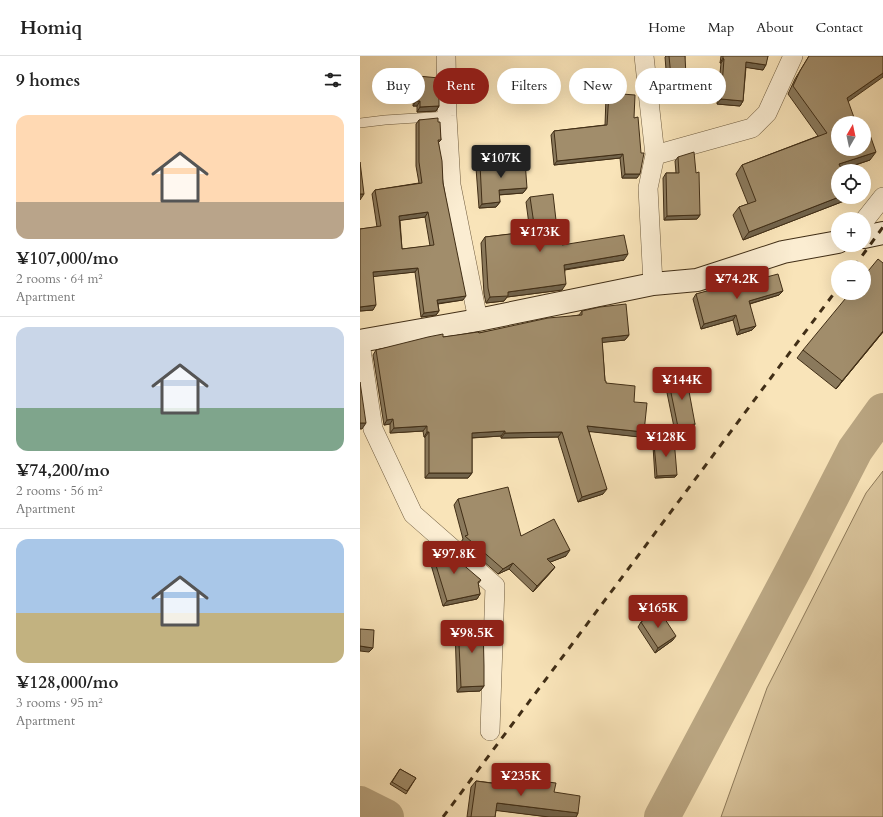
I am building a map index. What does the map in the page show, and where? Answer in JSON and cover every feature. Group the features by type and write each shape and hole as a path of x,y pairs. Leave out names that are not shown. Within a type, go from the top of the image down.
{"street":[{"path":"446,56 450,185 478,320"},
{"path":"644,56 655,155 648,188 653,284"},
{"path":"655,155 752,128 767,113 793,56"},
{"path":"871,212 883,197"},
{"path":"871,236 883,233"},
{"path":"490,731 495,586 413,514 373,429 360,342 478,320 653,284 697,280 783,252 831,243"}],"lane":[{"path":"360,123 447,116"}],"shaded area":[{"path":"883,471 883,817 721,817 767,688 866,493"}],"building":[{"path":"669,56 685,56 686,68 670,68"},
{"path":"723,56 768,56 766,65 746,62 743,101 726,99 726,68 723,68"},
{"path":"809,56 883,56 883,73 847,98 853,116 831,116 831,156 864,156 839,164 831,164 831,200 749,232 739,207 756,201 742,165 827,133 793,86"},
{"path":"425,77 433,77 433,104 439,104 439,106 420,107 420,104 425,104"},
{"path":"627,94 635,95 634,118 638,117 641,153 644,153 640,174 625,174 623,154 557,161 554,131 607,125 608,104 627,104"},
{"path":"438,118 438,122 440,122 441,140 438,140 442,161 443,183 466,296 437,300 439,311 424,313 418,268 373,272 376,305 360,307 360,229 381,226 375,190 422,183 419,162 419,120","holes":["428,212 434,245 402,249 399,216"]},
{"path":"871,138 876,152 871,154"},
{"path":"694,152 696,173 699,172 700,215 667,216 666,173 679,173 678,157"},
{"path":"525,161 527,188 499,190 500,202 482,204 480,164"},
{"path":"360,162 364,194 360,194"},
{"path":"553,194 557,229 559,229 562,245 624,235 628,254 564,265 566,284 508,292 508,296 490,297 488,288 485,237 535,231 530,197"},
{"path":"878,259 883,263 883,331 842,381 803,350 844,300 871,300 871,268"},
{"path":"778,274 783,291 749,301 756,326 740,330 736,315 704,324 696,294 743,281 744,283"},
{"path":"626,304 629,335 602,338 605,381 606,383 635,386 634,402 647,403 644,432 587,426 607,489 582,497 562,432 505,433 505,431 472,433 472,473 429,473 429,432 427,432 427,426 394,428 393,419 387,420 376,350 443,334 443,337 479,333 548,318 582,315 582,311"},
{"path":"686,375 695,424 678,427 668,378"},
{"path":"360,382 366,423 360,423"},
{"path":"674,439 677,475 657,476 654,444"},
{"path":"508,487 521,536 554,519 570,550 547,559 555,567 537,586 513,563 503,569 465,536 468,535 458,499"},
{"path":"439,544 481,580 478,582 480,594 447,601 430,546"},
{"path":"659,610 676,636 658,648 641,622"},
{"path":"483,622 484,686 461,687 458,623"},
{"path":"360,629 374,630 373,648 360,646"},
{"path":"400,769 416,778 407,791 392,782"},
{"path":"514,778 556,783 554,792 580,796 578,813 497,803 495,817 471,817 476,781 513,786"}],"waterway":[{"path":"662,817 795,567 855,450 883,411"},
{"path":"360,804 386,817"}],"railway":[{"path":"859,260 883,227"},
{"path":"443,817 831,297"}]}
